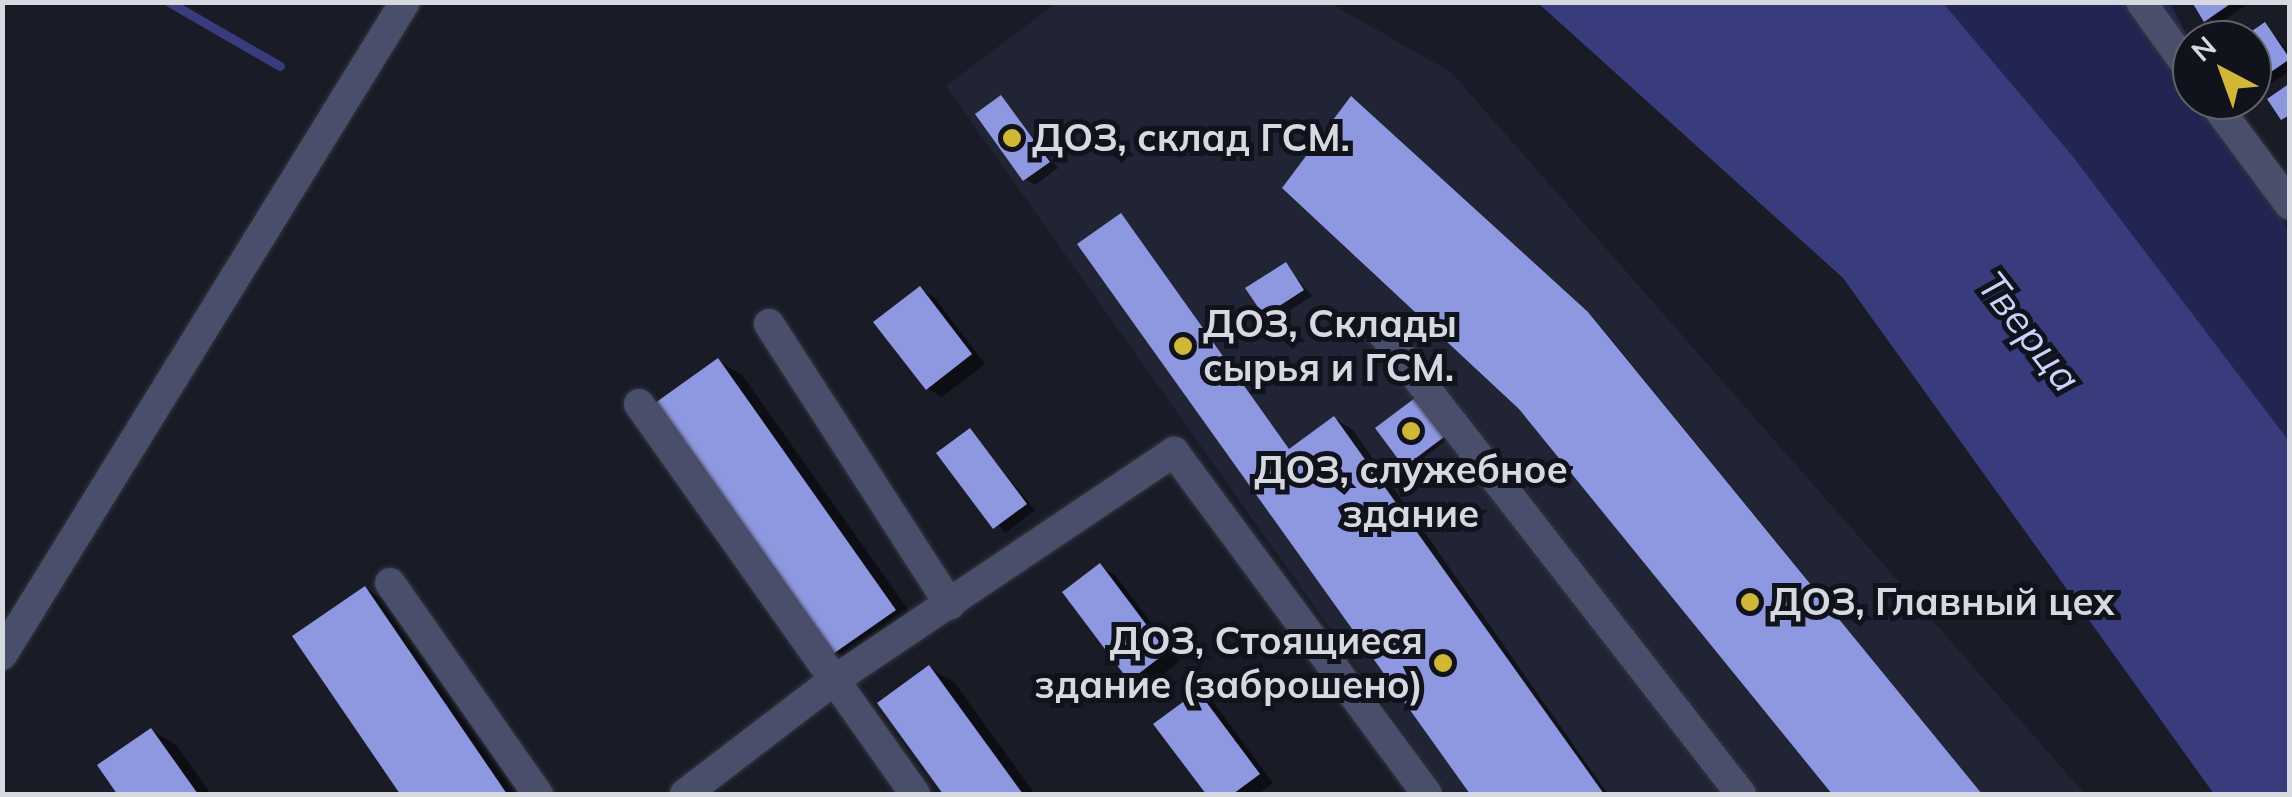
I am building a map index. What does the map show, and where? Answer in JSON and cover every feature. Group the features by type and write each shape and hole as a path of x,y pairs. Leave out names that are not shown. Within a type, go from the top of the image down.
{"street":[{"path":"2,655 406,2"},
{"path":"2140,2 2172,45"},
{"path":"2227,120 2290,205"},
{"path":"769,324 950,605"},
{"path":"1380,330 1741,794"},
{"path":"639,404 915,794"},
{"path":"685,794 833,681 1174,452 1427,794"},
{"path":"390,582 538,794"}],"shaded area":[{"path":"1058,2 1330,3 1451,72 2085,794 1447,794 946,86"},
{"path":"1943,3 2170,3 2179,20 2172,20 2172,120 2231,120 2289,232 2289,441 2071,154"}],"water":[{"name":"Тверца","path":"1538,3 1943,3 2071,154 2289,441 2289,794 2214,794 1843,278"}],"building":[{"path":"2192,2 2233,2 2207,20 2203,20"},
{"path":"2272,32 2290,59 2272,71"},
{"path":"2290,83 2290,115 2281,120 2272,106 2272,96"},
{"name":"ДОЗ, склад ГСМ.","path":"1001,95 1050,162 1023,181 975,114"},
{"name":"ДОЗ, Главный цех","path":"1351,96 1588,312 1982,794 1832,794 1519,409 1282,188"},
{"name":"ДОЗ, Стоящиеся здание (заброшено)","path":"1121,213 1289,449 1334,416 1604,794 1470,794 1077,244"},
{"path":"1286,262 1304,290 1264,316 1245,288"},
{"path":"920,286 972,354 926,390 873,322"},
{"path":"718,358 896,610 833,654 655,403"},
{"name":"ДОЗ, служебное здание","path":"1419,395 1448,434 1404,467 1375,428"},
{"path":"970,428 1027,504 993,529 936,453"},
{"path":"1100,563 1167,652 1129,681 1062,592"},
{"path":"365,586 507,794 400,794 292,636"},
{"path":"929,665 1023,794 943,794 877,703"},
{"path":"1198,691 1260,774 1233,794 1206,794 1153,724"},
{"path":"151,728 198,794 117,794 97,765"}],"waterway":[{"path":"169,2 280,66"}],"place":[{"name":"ДОЗ, склад ГСМ.","path":"1012,138"},
{"name":"ДОЗ, Склады сырья и ГСМ.","path":"1183,346"},
{"name":"ДОЗ, служебное здание","path":"1411,431"},
{"name":"ДОЗ, Главный цех","path":"1750,602"},
{"name":"ДОЗ, Стоящиеся здание (заброшено)","path":"1443,663"}]}
